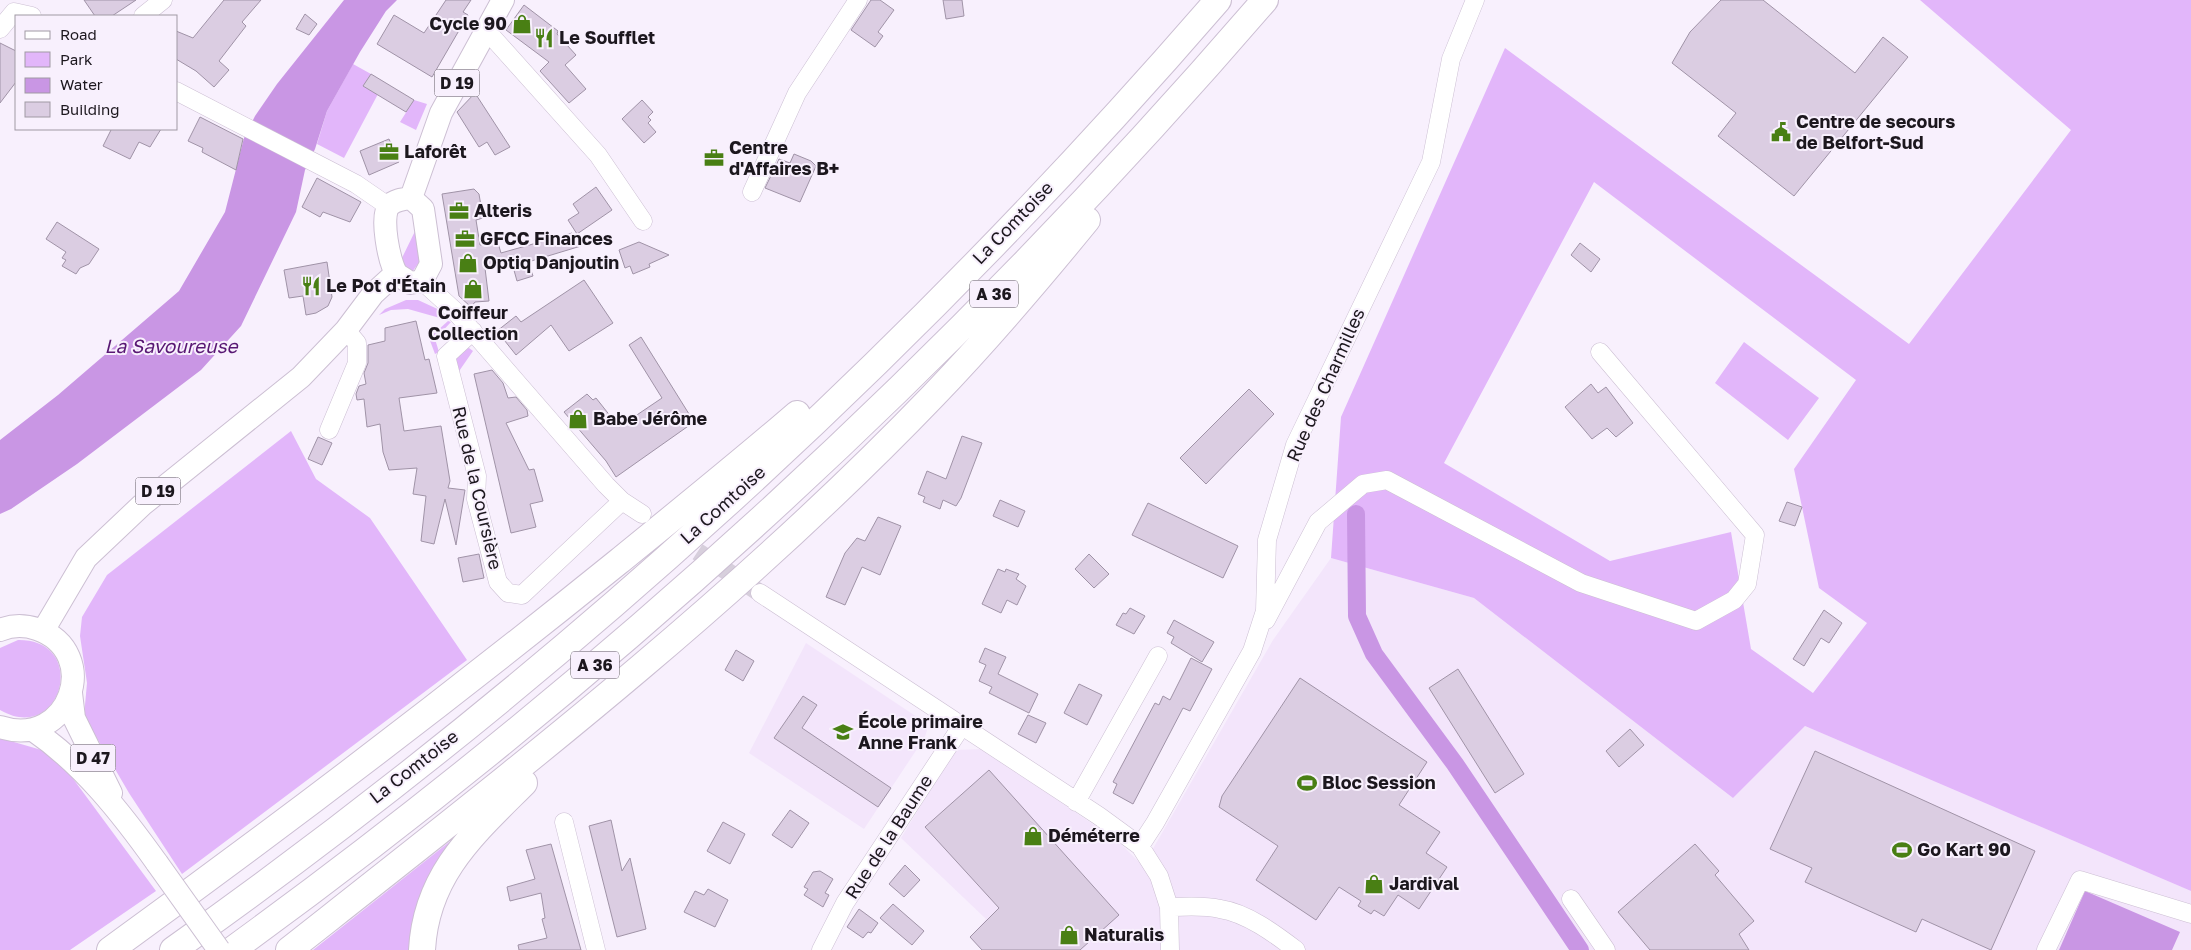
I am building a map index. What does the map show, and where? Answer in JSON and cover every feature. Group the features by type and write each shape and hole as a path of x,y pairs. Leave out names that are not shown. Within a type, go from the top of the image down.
{"highway":[{"name":"La Comtoise","path":"173,950 229,911 419,764 598,618 834,402 1003,235 1111,120 1218,0"},
{"name":"La Comtoise","path":"232,950 341,870 450,785 614,649 796,486 987,301 1119,163 1264,0"},
{"path":"289,950 605,699 829,498 934,396 1040,277 1230,39"},
{"path":"110,950 304,809 555,612 754,451 1003,235"},
{"path":"422,950 424,927 429,907 441,878 454,858 480,828 605,699"}],"main road":[{"name":"D 19","path":"411,198 440,113 503,0"},
{"path":"411,198 423,208 431,264 422,281 410,283 396,273 384,220 388,206 398,200 411,198"},
{"name":"D 19","path":"43,631 86,558 142,505 301,377 346,330 373,294 396,273"},
{"path":"0,630 23,626 43,631 58,642 68,657 73,675 71,693 57,717 32,730 9,730 0,727"},
{"name":"D 47","path":"71,693 74,718 126,820"},
{"name":"D 47","path":"32,730 64,754 126,820 219,950"}],"street":[{"path":"144,15 163,0"},
{"path":"752,192 797,93 858,0"},
{"name":"Rue des Charmilles","path":"1140,846 1155,823 1252,651 1265,611 1267,540 1295,445 1431,162 1451,59 1475,0"},
{"path":"0,28 13,6 30,15"},
{"path":"486,30 598,155 643,222"},
{"path":"178,92 356,184 388,206"},
{"path":"422,281 454,310 622,501 642,514"},
{"path":"329,430 357,363 357,343 346,330"},
{"name":"Rue de la Coursière","path":"473,331 446,356 477,476 476,499 498,582 508,593 522,595 622,501"},
{"path":"1256,638 1318,522 1363,484 1387,480 1581,583 1696,620 1734,600 1747,584 1754,535 1600,352"},
{"path":"760,593 961,727 1033,766 1076,802 1140,846 1158,876 1169,907 1170,950"},
{"path":"1076,802 1158,656"},
{"name":"Rue de la Baume","path":"821,950 845,903 961,727"},
{"path":"564,822 596,950"},
{"path":"2046,950 2080,880 2191,914"},
{"path":"1571,898 1606,950"},
{"path":"1169,907 1196,906 1222,909 1248,919 1296,950"}],"shaded area":[{"path":"1331,558 1474,598 1733,798 1805,726 2191,891 2191,950 982,950 970,937 986,919 901,838 955,750 982,749 1119,842 1143,866 1273,640"},
{"name":"École primaire Anne Frank","path":"806,643 926,723 928,727 925,737 864,829 749,753"}],"green space":[{"path":"1920,0 2191,0 2191,891 1805,726 1733,798 1474,598 1331,558 1341,417 1505,48 1909,344 2071,130","holes":["1594,182 1856,380 1794,469 1819,588 1867,623 1813,693 1751,649 1731,532 1610,561 1444,463"]},
{"path":"353,64 371,74 363,86 378,94 344,158 317,144 327,111"},
{"path":"414,100 427,104 416,130 400,122"},
{"path":"418,225 421,260 412,272 407,271 401,260"},
{"path":"406,300 418,300 444,312 440,318 408,309 391,310 379,315 385,309"},
{"path":"448,321 451,322 435,339 439,352 435,354 429,338"},
{"path":"1744,342 1819,398 1788,440 1715,383"},
{"path":"469,348 473,351 455,377 454,367 457,355"},
{"path":"291,431 316,479 370,518 467,660 182,874 129,793 84,716 87,683 80,636 82,617 107,575"},
{"path":"18,640 40,644 54,656 60,671 59,688 52,703 39,714 22,717 0,710 0,648"},
{"path":"0,738 45,751 60,761 156,891 70,950 0,950"},
{"path":"458,835 413,950 313,950"}],"water":[{"name":"La Savoureuse","path":"344,0 397,0 386,11 360,52 327,111 315,149 305,170 296,212 241,326 201,370 77,464 11,509 0,514 0,440 58,395 179,291 225,212 244,138 255,116 277,84"},
{"path":"2085,891 2180,932 2172,950 2059,950"}],"building":[{"path":"84,0 136,0 114,15 94,15"},
{"path":"224,0 261,0 242,22 246,26 219,61 229,70 214,87 196,71 178,60 178,32 193,38"},
{"path":"446,0 471,0 463,12 468,15 432,77 377,44 394,15 424,33"},
{"path":"871,0 880,0 894,10 878,32 883,36 875,47 851,30"},
{"path":"943,0 962,0 964,16 946,19"},
{"path":"1721,0 1763,0 1855,73 1883,37 1908,57 1794,196 1718,136 1736,113 1672,63 1690,32"},
{"path":"524,5 558,31 557,34 576,55 565,65 586,89 569,103 540,71 549,62 506,30"},
{"path":"305,14 317,24 309,35 296,29"},
{"path":"0,43 15,50 15,83 0,103"},
{"path":"371,74 414,100 406,112 363,86"},
{"path":"475,93 510,147 495,155 487,142 479,147 457,112"},
{"path":"642,100 653,112 648,117 651,120 648,123 656,132 644,143 622,119"},
{"path":"200,117 243,139 236,170 202,152 203,148 188,141"},
{"path":"111,130 160,130 150,147 139,142 130,159 103,146"},
{"path":"389,139 399,162 369,175 360,151"},
{"path":"794,154 811,161 816,166 800,202 765,188 779,159 790,163"},
{"path":"317,178 361,202 350,222 323,212 320,217 302,207"},
{"path":"596,187 612,210 577,234 568,220 579,213 573,204"},
{"path":"474,189 479,194 483,218 476,220 480,245 498,243 501,253 572,233 581,246 528,262 533,276 517,281 512,263 485,268 489,301 475,302 471,307 459,296 442,194"},
{"path":"57,222 99,249 89,264 80,268 76,274 62,266 66,260 62,258 66,252 46,239"},
{"path":"639,242 669,255 649,264 650,267 633,274 630,266 625,268 619,250"},
{"path":"1580,243 1600,259 1591,272 1571,255"},
{"path":"327,262 332,297 328,306 316,313 306,315 303,296 289,298 284,270"},
{"path":"584,280 613,323 569,351 551,325 516,355 497,331 516,316 521,322"},
{"path":"416,321 425,360 429,359 437,393 399,398 404,431 441,426 450,481 448,488 465,490 456,545 445,499 434,544 421,541 426,496 413,494 417,468 389,470 383,452 380,424 367,427 364,399 357,400 356,394 359,386 366,384 364,373 368,363 368,345 385,341 385,328"},
{"path":"641,337 694,422 616,477 606,461 564,412 587,394 593,400 596,398 619,427 662,398 629,345"},
{"path":"492,370 503,383 508,398 516,397 527,410 528,416 506,423 529,470 534,469 543,501 530,504 536,527 511,533 474,374"},
{"path":"1591,384 1598,393 1606,387 1633,423 1616,437 1607,428 1592,439 1565,407"},
{"path":"1249,389 1274,414 1206,484 1180,458"},
{"path":"962,436 982,443 961,498 956,506 943,500 940,509 923,502 925,497 918,494 927,471 946,479"},
{"path":"318,437 332,443 322,465 308,459"},
{"path":"1000,500 1025,511 1018,527 993,516"},
{"path":"1787,502 1802,507 1795,526 1779,521"},
{"path":"1148,503 1238,546 1223,578 1132,535"},
{"path":"878,517 901,526 880,575 862,567 845,605 826,597 845,553 857,538 865,541"},
{"path":"479,554 484,578 463,582 458,558"},
{"path":"1089,554 1109,574 1094,588 1075,569"},
{"path":"998,569 1005,572 1006,569 1019,574 1016,579 1026,586 1017,605 1007,600 1001,613 982,604"},
{"path":"1130,608 1145,616 1134,634 1116,625 1123,613 1126,614"},
{"path":"1824,610 1842,623 1829,643 1821,638 1804,666 1793,659"},
{"path":"1174,620 1214,642 1202,662 1171,643 1174,637 1167,633"},
{"path":"985,648 1006,657 998,674 1038,694 1029,713 989,693 992,687 979,681 986,665 979,662"},
{"path":"736,650 754,661 743,681 725,670"},
{"path":"1191,658 1212,669 1190,711 1183,708 1133,804 1113,793 1117,784 1113,782 1155,703 1159,705 1163,696 1170,700"},
{"path":"1458,669 1524,774 1495,793 1429,688"},
{"path":"1300,678 1427,762 1399,805 1440,832 1426,853 1447,867 1419,909 1398,895 1384,916 1374,910 1371,914 1358,906 1361,901 1339,887 1316,920 1256,880 1278,846 1219,807 1222,796"},
{"path":"1079,684 1102,695 1087,725 1064,713"},
{"path":"803,696 817,705 802,728 891,788 878,807 774,738"},
{"path":"1028,715 1046,723 1036,743 1018,734"},
{"path":"1630,729 1644,745 1619,767 1606,751"},
{"name":"Go Kart 90","path":"1815,751 2035,851 1991,950 1922,919 1916,932 1805,882 1812,868 1770,849"},
{"path":"989,770 1119,915 1080,950 982,950 970,937 999,908 925,827"},
{"path":"790,810 809,823 792,848 772,835"},
{"path":"611,820 622,871 630,858 646,929 617,937 589,826"},
{"path":"723,822 745,834 730,864 707,851"},
{"path":"551,844 581,950 519,950 518,945 547,938 542,919 545,918 541,893 510,901 507,887 535,879 526,850"},
{"path":"1695,844 1719,871 1715,875 1754,921 1739,934 1749,950 1650,950 1618,912"},
{"path":"905,865 920,880 904,897 889,884"},
{"path":"820,871 833,879 825,893 829,895 823,907 804,895 808,889 804,887 813,872"},
{"path":"708,889 728,900 715,927 684,912 695,891 704,895"},
{"path":"893,904 924,931 912,945 880,918"},
{"path":"859,909 878,923 871,933 868,932 863,938 847,927"}],"waterway":[{"path":"1356,514 1357,616 1374,654 1455,764 1580,950"}],"tunnel":[{"path":"675,537 760,593"}],"place":[{"name":"Cycle 90","path":"522,24"},
{"name":"Le Soufflet","path":"544,38"},
{"name":"Centre de secours de Belfort-Sud","path":"1781,132"},
{"name":"Laforêt","path":"389,152"},
{"name":"Centre d'Affaires B+","path":"714,158"},
{"name":"Alteris","path":"459,211"},
{"name":"GFCC Finances","path":"465,239"},
{"name":"Optiq Danjoutin","path":"468,263"},
{"name":"Le Pot d'Étain","path":"311,286"},
{"name":"Coiffeur Collection","path":"473,289"},
{"name":"Babe Jérôme","path":"578,419"},
{"name":"École primaire Anne Frank","path":"843,732"},
{"name":"Bloc Session","path":"1307,783"},
{"name":"Déméterre","path":"1033,836"},
{"name":"Go Kart 90","path":"1902,850"},
{"name":"Jardival","path":"1374,884"},
{"name":"Naturalis","path":"1069,935"}]}
